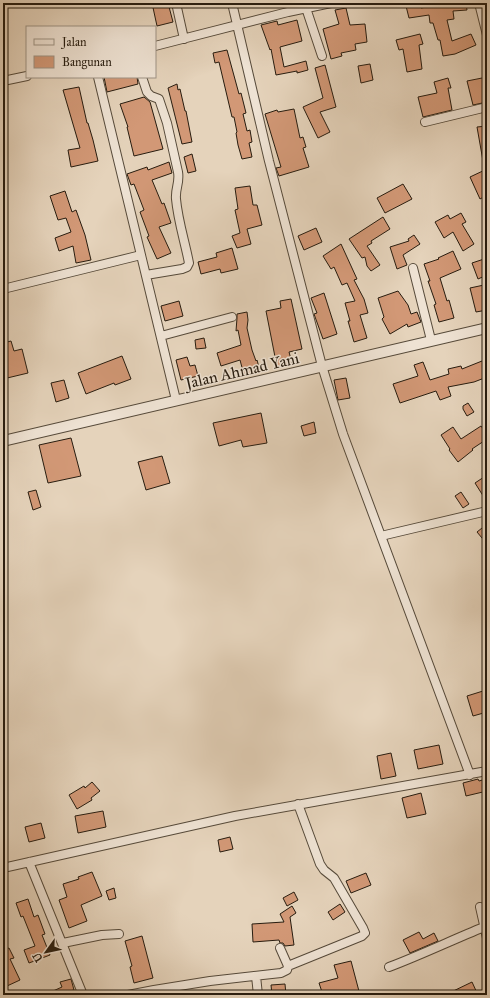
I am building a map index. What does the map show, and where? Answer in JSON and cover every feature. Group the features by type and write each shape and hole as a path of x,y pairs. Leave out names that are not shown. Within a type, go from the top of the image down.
{"street":[{"path":"176,3 184,38"},
{"path":"232,3 269,161 322,366 343,434 470,775"},
{"path":"156,46 331,3"},
{"path":"479,3 487,35"},
{"path":"306,8 322,56"},
{"path":"3,81 26,76"},
{"path":"98,78 176,400"},
{"path":"142,78 147,92 151,96 159,99 167,123 178,172 179,179 175,189 176,201 189,263 187,267 182,269 146,275"},
{"path":"425,122 487,107"},
{"path":"3,289 141,254"},
{"path":"413,268 431,340"},
{"path":"161,336 232,317"},
{"name":"Jalan Ahmad Yani","path":"3,441 487,328"},
{"path":"381,536 487,511"},
{"path":"3,868 235,816 487,771"},
{"path":"128,995 203,982 282,973 287,970 288,966 362,936 364,933 363,928 334,878 324,870 320,864 298,804"},
{"path":"29,862 83,995"},
{"path":"480,907 487,938"},
{"path":"389,967 431,951 449,941 484,927"},
{"path":"63,943 102,935 119,934"},
{"path":"280,948 288,966"},
{"path":"256,976 258,995"}],"building":[{"path":"152,3 168,3 173,22 157,26"},
{"path":"420,3 421,8 450,3 466,3 467,10 453,11 454,19 447,20 452,41 471,34 476,45 455,54 443,56 440,40 438,40 433,23 430,23 429,15 409,18 406,6"},
{"path":"346,8 350,25 365,24 367,42 355,44 356,50 341,53 342,56 331,59 323,29 339,24 335,10"},
{"path":"297,20 302,41 280,47 284,67 306,61 308,70 297,73 297,71 276,75 271,49 270,50 261,25 277,21 278,25"},
{"path":"420,34 423,44 419,45 422,69 407,72 403,49 399,50 396,40"},
{"path":"227,50 239,94 241,93 246,113 243,114 247,131 250,130 252,142 249,143 252,157 242,159 238,145 234,117 232,117 219,62 215,63 213,53"},
{"path":"370,64 373,80 361,83 358,66"},
{"path":"325,65 336,107 320,112 330,132 318,138 303,107 323,98 315,68"},
{"path":"487,77 487,102 473,105 467,81"},
{"path":"104,78 137,78 138,84 107,92"},
{"path":"448,78 451,88 448,88 452,110 423,117 418,97 437,93 434,82"},
{"path":"177,84 178,90 180,89 186,111 192,142 182,144 168,88"},
{"path":"79,87 87,123 98,161 71,167 68,150 80,148 63,90"},
{"path":"144,97 150,102 163,149 134,156 128,127 120,104"},
{"path":"294,109 300,138 303,137 306,147 303,148 309,167 279,176 276,168 281,167 265,114 277,110 278,112"},
{"path":"487,126 487,160 483,161 477,127"},
{"path":"192,154 196,171 188,173 184,157"},
{"path":"169,162 172,173 152,180 162,204 164,203 171,223 159,227 171,253 157,259 147,237 149,236 140,212 144,210 134,184 131,185 127,174 147,167 148,170"},
{"path":"487,169 487,195 480,199 470,177"},
{"path":"403,184 412,199 385,213 377,198"},
{"path":"250,186 253,205 257,205 262,225 247,229 251,244 237,248 232,236 240,233 235,210 238,209 235,188"},
{"path":"65,191 72,212 76,210 85,235 91,260 76,263 73,246 59,251 55,238 71,232 66,218 58,220 50,196"},
{"path":"461,213 466,222 462,224 474,244 463,251 453,232 444,238 435,222 448,215 450,219"},
{"path":"383,217 390,229 371,241 372,243 367,246 380,265 371,271 367,266 365,257 362,258 349,239"},
{"path":"316,228 322,242 304,250 298,236"},
{"path":"414,235 420,244 403,255 407,265 397,269 390,247 409,241 408,239"},
{"path":"341,244 357,279 354,280 364,299 368,313 360,315 367,338 354,342 345,303 355,301 347,283 342,285 334,267 331,269 323,256"},
{"path":"232,248 238,269 221,273 220,269 201,274 198,262 217,257 216,253"},
{"path":"453,251 461,269 440,278 447,301 449,300 454,318 439,322 434,305 436,304 424,264 439,259 438,258"},
{"path":"487,258 487,275 478,279 472,263"},
{"path":"484,285 487,298 487,310 476,312 470,288"},
{"path":"398,291 408,305 411,314 417,312 421,322 408,327 407,324 390,334 382,319 384,317 378,298"},
{"path":"324,293 337,334 323,339 314,314 317,313 311,298"},
{"path":"291,299 302,349 289,352 292,363 277,367 266,311 281,308 280,301"},
{"path":"179,301 183,316 165,321 161,306"},
{"path":"247,312 247,328 252,350 260,371 244,375 240,360 221,366 217,353 241,345 238,330 236,331 237,314"},
{"path":"204,338 206,348 196,349 195,340"},
{"path":"11,341 14,351 22,349 28,373 3,379 3,343"},
{"path":"122,356 131,379 115,385 114,383 86,394 78,373"},
{"path":"187,357 190,366 195,365 198,376 181,380 176,360"},
{"path":"487,359 487,377 474,382 448,387 451,396 440,400 436,391 400,403 393,384 418,376 414,365 423,362 430,380 449,374 448,369 461,366 462,369"},
{"path":"346,378 350,398 338,400 334,380"},
{"path":"64,380 69,398 56,402 51,383"},
{"path":"468,403 474,412 467,416 463,406"},
{"path":"261,413 267,443 243,447 241,440 219,446 213,423"},
{"path":"314,422 316,433 304,436 301,426"},
{"path":"481,426 487,434 487,439 472,449 473,450 458,462 449,450 450,449 441,435 453,427 461,439"},
{"path":"71,438 81,476 48,483 39,445"},
{"path":"162,456 170,483 146,490 138,462"},
{"path":"487,475 487,502 475,483"},
{"path":"36,490 41,507 33,510 28,492"},
{"path":"461,492 469,504 463,508 455,496"},
{"path":"487,524 487,544 477,532"},
{"path":"483,691 487,703 487,712 473,716 467,696"},
{"path":"439,745 443,764 418,769 414,750"},
{"path":"391,753 396,776 381,779 377,756"},
{"path":"478,779 479,781 486,779 487,791 466,796 463,783"},
{"path":"92,782 100,791 91,798 92,800 77,809 69,795 84,786 85,788"},
{"path":"421,793 426,814 407,818 402,798"},
{"path":"103,811 106,827 78,833 75,816"},
{"path":"41,823 45,838 29,842 25,827"},
{"path":"230,837 233,849 220,852 218,840"},
{"path":"92,872 102,896 81,905 87,921 69,928 59,900 67,897 63,884 79,879 78,877"},
{"path":"366,873 371,885 351,893 346,881"},
{"path":"114,888 116,898 109,900 106,891"},
{"path":"294,892 298,900 287,906 283,898"},
{"path":"28,899 34,917 38,915 45,934 42,935 50,955 29,963 24,950 35,946 16,903"},
{"path":"340,904 345,912 333,920 328,912"},
{"path":"292,906 296,913 290,917 294,945 285,946 283,943 280,943 279,940 253,942 252,924 284,922 280,914"},
{"path":"419,932 423,939 434,933 438,941 410,953 403,940"},
{"path":"142,936 153,978 134,983 130,967 132,966 125,941"},
{"path":"3,943 6,949 9,948 14,958 10,959 20,980 7,986 3,978"},
{"path":"351,961 360,995 323,995 319,983 338,978 334,965"},
{"path":"71,979 74,990 69,991 71,995 44,995 62,987 60,982"},
{"path":"472,982 478,995 445,995"},
{"path":"285,984 286,995 272,995 271,985"}]}
